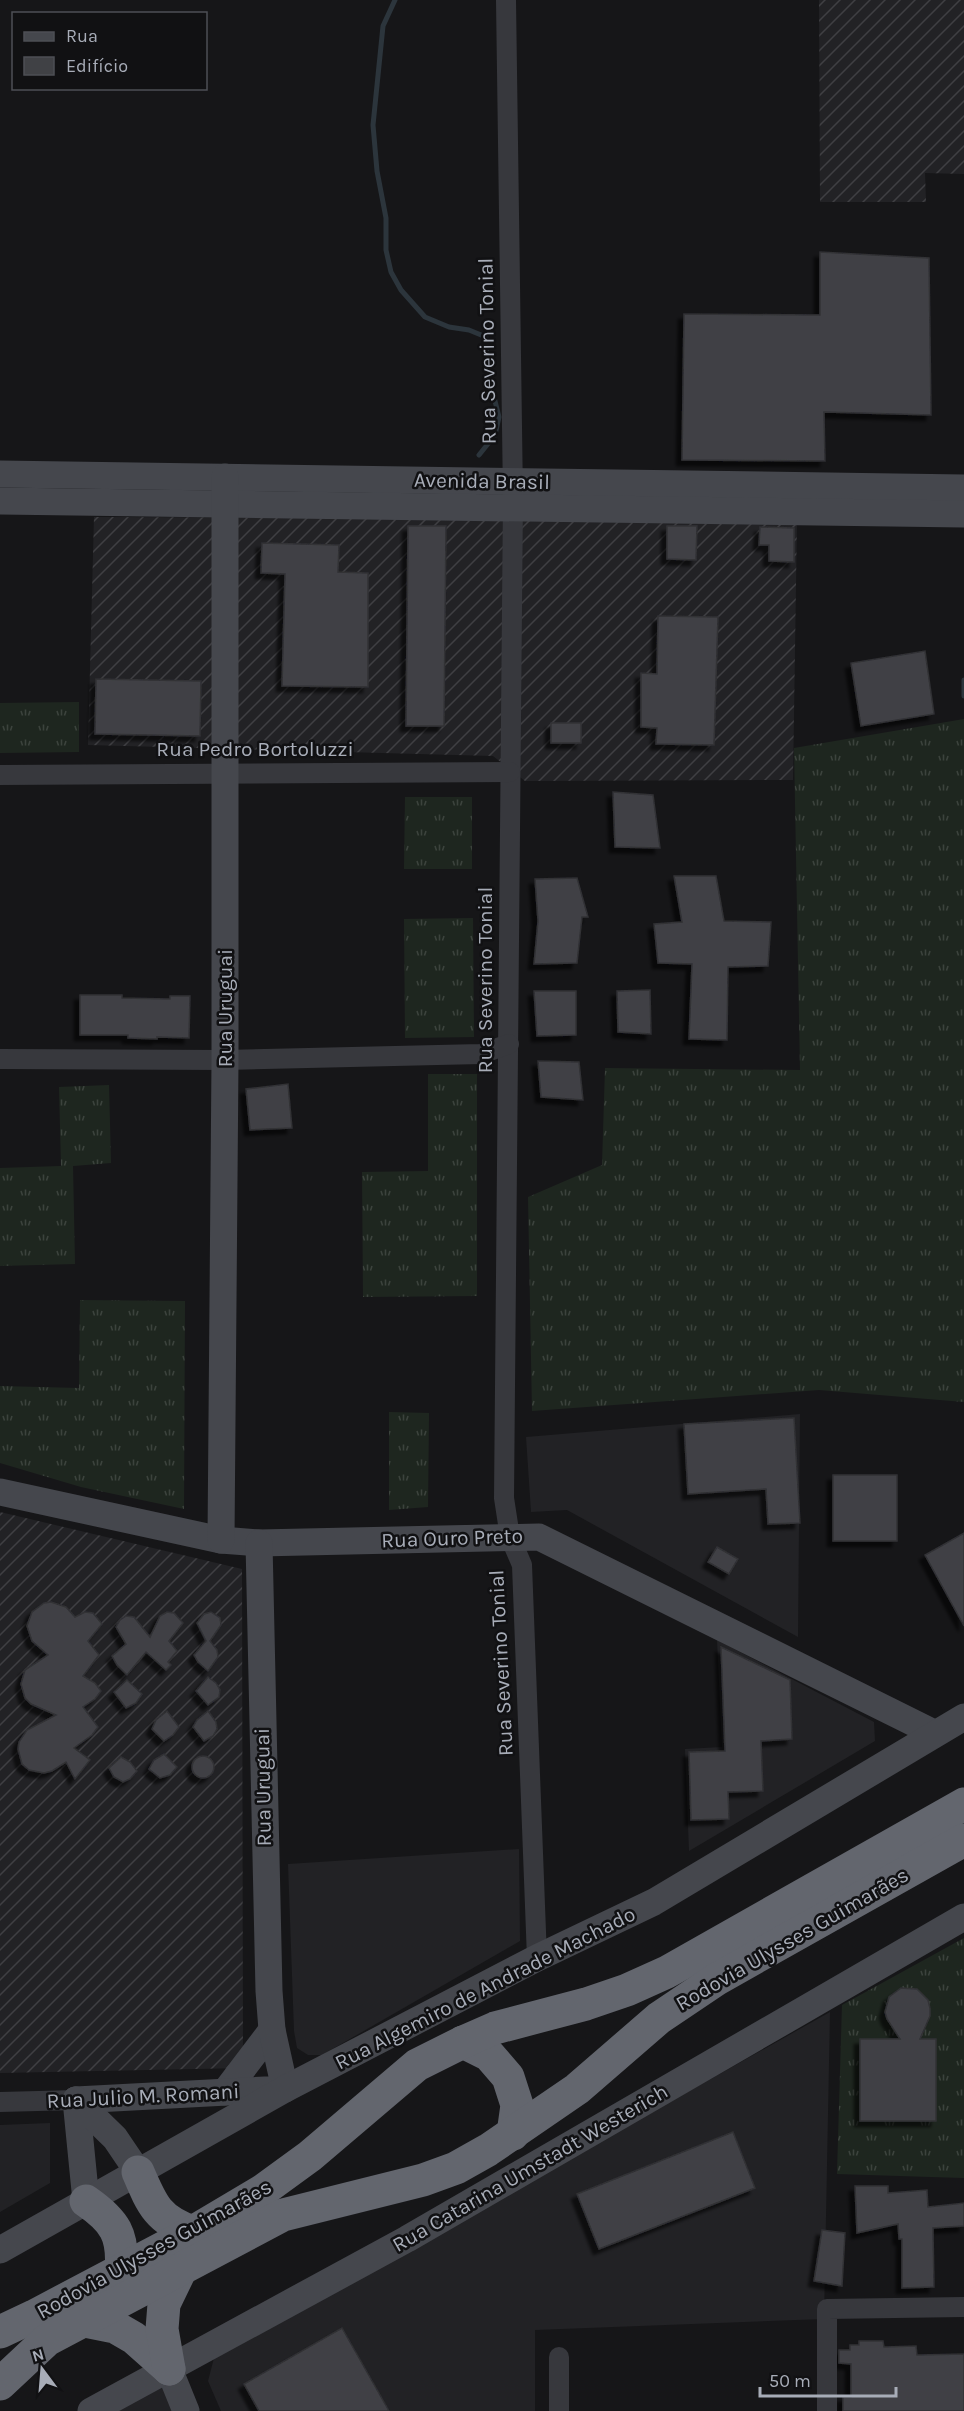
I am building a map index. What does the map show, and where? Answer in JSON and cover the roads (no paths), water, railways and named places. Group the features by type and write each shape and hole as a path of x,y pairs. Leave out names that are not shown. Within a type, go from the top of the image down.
{"highway":[{"name":"Rodovia Ulysses Guimarães","path":"0,2332 194,2232 262,2192 310,2156 417,2065 495,2028 586,2004 627,1990 667,1972 964,1804"},
{"name":"Rodovia Ulysses Guimarães","path":"0,2384 48,2340 283,2215 423,2180 456,2168 513,2134 577,2089 659,2018 717,1979 964,1840"},
{"path":"462,2042 489,2055 508,2077 517,2105 513,2134"},
{"path":"138,2172 158,2212 174,2225 194,2232"},
{"path":"86,2201 105,2214 117,2230 123,2250 121,2271"},
{"path":"168,2369 162,2329 164,2304 180,2271"},
{"path":"85,2321 115,2327 134,2338 168,2369"}],"street":[{"name":"Rua Severino Tonial","path":"507,0 513,508 504,1498 510,1538 522,1565 537,1958"},
{"name":"Avenida Brasil","path":"0,474 513,481 964,514"},
{"name":"Rua Uruguai","path":"221,1540 225,1060 225,477"},
{"name":"Avenida Brasil","path":"0,501 513,508 796,500 964,488"},
{"name":"Rua Pedro Bortoluzzi","path":"0,775 510,772"},
{"path":"0,1059 225,1060 482,1053 508,1044"},
{"name":"Rua Ouro Preto","path":"0,1492 221,1540 259,1544 510,1538 531,1535 539,1537 934,1733"},
{"name":"Rua Uruguai","path":"259,1544 265,1876 272,2030 285,2090"},
{"name":"Rua Algemiro de Andrade Machado","path":"0,2250 285,2090 537,1958 654,1902 964,1717"},
{"name":"Rua Catarina Umstadt Westerich","path":"91,2411 407,2239 964,1917"},
{"path":"225,2092 272,2030"},
{"name":"Rua Julio M. Romani","path":"0,2102 285,2090"},
{"path":"76,2100 115,2138 138,2172"},
{"path":"76,2100 86,2201"},
{"path":"827,2411 827,2309 964,2307"},
{"path":"559,2357 559,2411"},
{"path":"168,2369 186,2411"}],"waterway":[{"path":"395,0 383,26 373,125 377,171 386,218 386,250 391,272 401,290 425,317 449,327 469,330 486,337 487,369 499,417 495,435 479,455"},
{"path":"964,680 964,696"}]}
